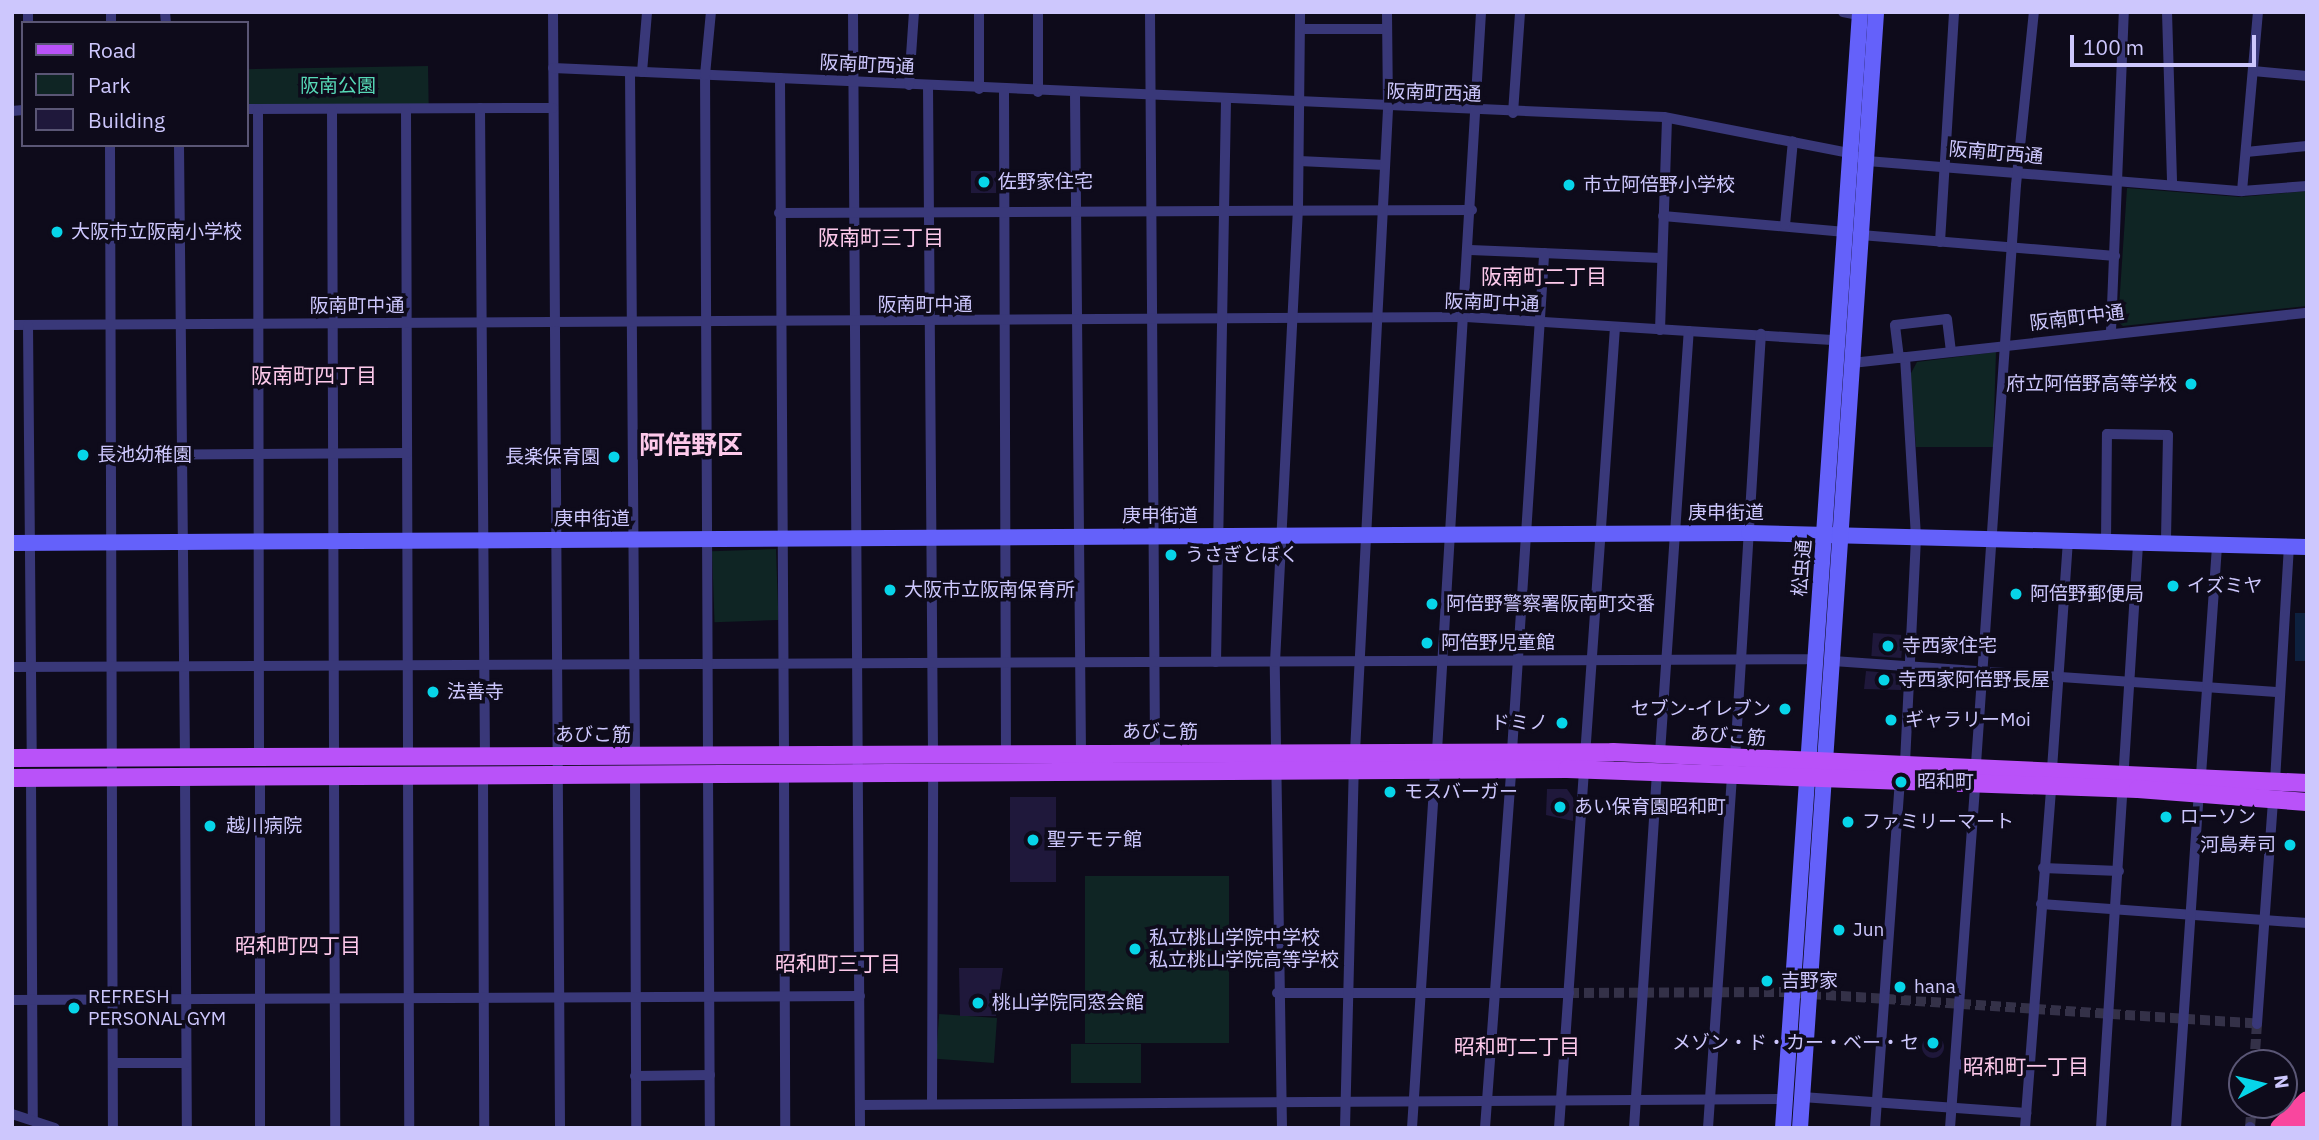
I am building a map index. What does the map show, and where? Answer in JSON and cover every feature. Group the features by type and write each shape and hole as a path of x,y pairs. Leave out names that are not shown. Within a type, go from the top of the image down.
{"highway":[{"path":"2280,1128 2307,1101"}],"main road":[{"name":"あびこ筋","path":"1354,761 1437,751 1512,751 1657,773 1732,776 1905,762 1976,764 2052,778"},
{"name":"あびこ筋","path":"635,765 708,755 933,753 1155,753 1275,761"},
{"name":"あびこ筋","path":"12,778 32,778 185,757 259,766 635,765 708,774 784,774 1275,761 1354,761 1435,770 1511,770 1660,753 1735,758 1807,769"},
{"name":"あびこ筋","path":"12,758 185,776 259,766"},
{"name":"あびこ筋","path":"1826,769 1900,780 1975,784 2052,778 2125,781 2201,775 2307,783"},
{"name":"あびこ筋","path":"2125,781 2199,794 2307,802"}],"street":[{"path":"553,12 560,1128"},
{"path":"636,1128 632,323 636,72 647,12"},
{"path":"708,755 705,75 711,12"},
{"path":"853,12 860,1128"},
{"path":"909,85 914,12"},
{"path":"979,12 979,89"},
{"path":"1038,12 1038,92"},
{"path":"1150,12 1155,753"},
{"path":"1282,1128 1275,662 1298,209 1300,12"},
{"path":"1345,1128 1346,993 1354,761 1388,109 1387,12"},
{"path":"1437,751 1470,250 1481,12"},
{"path":"1514,113 1520,12"},
{"path":"1843,12 1859,14"},
{"name":"松虫通","path":"1800,1128 1843,536 1876,12"},
{"path":"1940,242 1947,166 1954,12"},
{"path":"1976,764 2004,344 2034,12"},
{"path":"2111,331 2124,12"},
{"path":"2167,12 2172,185"},
{"path":"2242,191 2258,12"},
{"name":"松虫通","path":"1783,1128 1826,535 1836,340 1859,14"},
{"path":"1300,29 1387,29"},
{"name":"阪南町西通","path":"553,68 852,81 1226,102 1667,118 1849,153 1867,161 2242,191 2307,186"},
{"path":"2253,71 2307,76"},
{"path":"780,78 779,322 784,756"},
{"path":"928,86 927,323 933,753"},
{"path":"1004,90 1002,211 1006,755"},
{"path":"1075,94 1081,754"},
{"path":"1216,662 1226,102"},
{"path":"480,108 484,1128"},
{"path":"260,1128 258,324 252,109 553,108"},
{"path":"332,109 335,1128"},
{"path":"405,109 409,1128"},
{"path":"1660,330 1667,118"},
{"path":"1785,225 1793,141"},
{"path":"2246,152 2307,146"},
{"path":"110,147 112,325 109,667 113,1128"},
{"path":"179,147 185,757"},
{"path":"1299,161 1385,165"},
{"path":"779,213 1383,208 1472,210"},
{"path":"1663,216 1844,232"},
{"path":"1861,235 2115,256"},
{"path":"1470,250 1661,258"},
{"path":"1512,751 1542,322 1544,253"},
{"name":"阪南町中通","path":"1852,363 2111,331 2307,313"},
{"name":"阪南町中通","path":"12,325 927,323 1466,317 1836,340"},
{"path":"1905,762 1916,538 1902,357 1895,326 1947,319 1951,351"},
{"path":"28,325 32,758"},
{"path":"1559,1128 1615,328"},
{"path":"1660,753 1689,331"},
{"path":"1735,758 1761,334"},
{"path":"2106,543 2107,434 2168,435 2166,544"},
{"path":"111,455 407,453"},
{"name":"庚申街道","path":"12,543 1153,536 1283,538 1749,533 2307,547"},
{"path":"2025,1128 2068,543"},
{"path":"2101,1128 2117,909 2138,544"},
{"path":"2201,775 2217,546"},
{"path":"2275,781 2289,547"},
{"path":"12,667 184,670 856,663 1815,659"},
{"path":"1833,661 2280,692"},
{"path":"1412,1128 1435,770"},
{"path":"1485,1128 1511,770"},
{"path":"932,1104 933,772"},
{"path":"1634,1128 1657,773"},
{"path":"708,774 710,1128"},
{"path":"784,774 785,1128"},
{"path":"185,776 187,1128"},
{"path":"1708,1128 1732,776"},
{"path":"32,778 33,1120"},
{"path":"1875,1128 1900,780"},
{"path":"1950,1128 1975,784"},
{"path":"2176,1128 2188,915 2199,794"},
{"path":"2257,1024 2273,800"},
{"path":"2043,868 2119,871"},
{"path":"2041,904 2307,923"},
{"path":"1278,993 1569,993"},
{"path":"12,1000 860,996"},
{"path":"113,1063 186,1063"},
{"path":"1955,1064 2029,1070"},
{"path":"635,1076 710,1075"},
{"path":"2272,1128 2307,1093"},
{"path":"1802,1097 2026,1113"},
{"path":"860,1105 1785,1099"},
{"path":"12,1114 55,1128"}],"green space":[{"name":"阪南公園","path":"428,66 429,105 248,108 248,69"},
{"name":"府立阿倍野高等学校","path":"2127,188 2240,197 2307,191 2307,306 2123,326 2118,322"},
{"path":"1996,352 1993,447 1916,447 1910,375 1917,362"},
{"path":"776,549 778,620 715,622 712,551"},
{"path":"1085,876 1229,876 1229,1043 1085,1043"},
{"path":"939,1014 997,1018 994,1063 936,1059"},
{"path":"1071,1044 1141,1044 1141,1083 1071,1083"}],"water":[{"path":"2295,613 2307,613 2307,661 2295,661"}],"building":[{"name":"佐野家住宅","path":"971,171 996,171 996,193 971,193"},
{"name":"寺西家住宅","path":"1873,633 1903,635 1901,658 1871,656"},
{"name":"寺西家阿倍野長屋","path":"1866,671 1901,674 1901,690 1864,689"},
{"name":"あい保育園昭和町","path":"1547,789 1567,789 1574,799 1573,821 1546,815"},
{"name":"聖テモテ館","path":"1010,797 1056,797 1056,882 1010,882"},
{"name":"桃山学院同窓会館","path":"959,968 1003,968 996,1016 960,1016"},
{"name":"メゾン・ド・カー・ベー・セ","path":"1933,1036 1943,1043 1944,1047 1937,1057 1933,1058 1923,1051 1922,1047 1929,1037"}],"tunnel":[{"path":"1569,993 1781,992 2257,1024 2255,1049"},
{"path":"2250,1127 2251,1119"}],"place":[{"name":"佐野家住宅","path":"984,182"},
{"name":"市立阿倍野小学校","path":"1569,185"},
{"name":"大阪市立阪南小学校","path":"57,232"},
{"name":"府立阿倍野高等学校","path":"2191,384"},
{"name":"長池幼稚園","path":"83,455"},
{"name":"長楽保育園","path":"614,457"},
{"name":"うさぎとぼく","path":"1171,555"},
{"name":"イズミヤ","path":"2173,586"},
{"name":"大阪市立阪南保育所","path":"890,590"},
{"name":"阿倍野郵便局","path":"2016,594"},
{"name":"阿倍野警察署阪南町交番","path":"1432,604"},
{"name":"阿倍野児童館","path":"1427,643"},
{"name":"寺西家住宅","path":"1888,646"},
{"name":"寺西家阿倍野長屋","path":"1884,680"},
{"name":"法善寺","path":"433,692"},
{"name":"セブン-イレブン","path":"1785,709"},
{"name":"ギャラリーMoi","path":"1891,720"},
{"name":"ドミノ","path":"1562,723"},
{"name":"昭和町","path":"1901,782"},
{"name":"モスバーガー","path":"1390,792"},
{"name":"あい保育園昭和町","path":"1560,807"},
{"name":"ローソン","path":"2166,817"},
{"name":"ファミリーマート","path":"1848,822"},
{"name":"越川病院","path":"210,826"},
{"name":"聖テモテ館","path":"1033,840"},
{"name":"河島寿司","path":"2290,845"},
{"name":"Jun","path":"1839,930"},
{"name":"私立桃山学院中学校 私立桃山学院高等学校","path":"1135,949"},
{"name":"吉野家","path":"1767,981"},
{"name":"hana","path":"1900,987"},
{"name":"桃山学院同窓会館","path":"978,1003"},
{"name":"REFRESH PERSONAL GYM","path":"74,1008"},
{"name":"メゾン・ド・カー・ベー・セ","path":"1933,1043"}],"district":[{"name":"阪南町三丁目","path":"881,237"},
{"name":"阪南町二丁目","path":"1544,276"},
{"name":"阪南町四丁目","path":"314,375"},
{"name":"阿倍野区","path":"691,445"},
{"name":"昭和町四丁目","path":"298,945"},
{"name":"昭和町三丁目","path":"838,963"},
{"name":"昭和町二丁目","path":"1517,1046"},
{"name":"昭和町一丁目","path":"2026,1066"}]}
